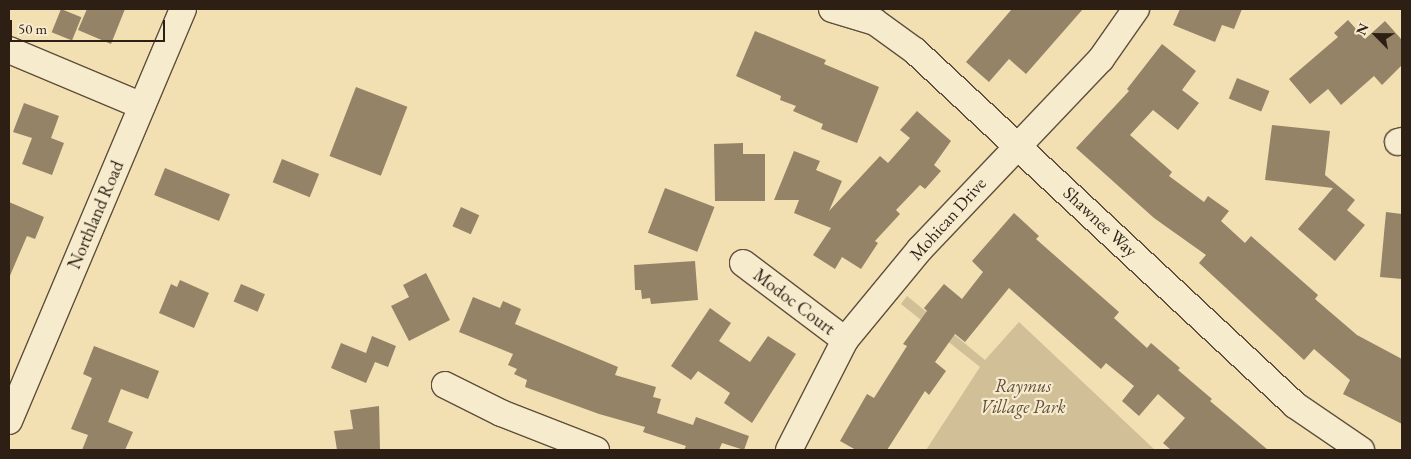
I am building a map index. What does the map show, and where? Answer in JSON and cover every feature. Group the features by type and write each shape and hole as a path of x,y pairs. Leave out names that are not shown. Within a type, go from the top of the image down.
{"street":[{"name":"Northland Road","path":"9,421 182,9"},
{"name":"Shawnee Way","path":"832,9 878,16 1296,405 1361,450"},
{"name":"Mohican Drive","path":"789,450 846,340 920,249 1016,144 1101,59 1136,9"},
{"path":"9,50 142,106"},
{"name":"Modoc Court","path":"742,264 846,340"},
{"path":"445,385 501,413 596,450"}],"green space":[{"name":"Raymus Village Park","path":"907,296 985,360 1019,322 1155,450 926,450 980,367 901,304"}],"building":[{"path":"61,9 81,17 72,40 52,32"},
{"path":"87,9 125,9 111,44 78,30"},
{"path":"1012,9 1083,9 1026,74 1009,59 989,82 966,62"},
{"path":"1180,9 1242,9 1234,29 1222,25 1215,42 1173,25"},
{"path":"1348,20 1365,39 1385,21 1402,40 1402,65 1382,85 1374,76 1341,105 1328,89 1310,104 1289,79 1338,37 1334,33"},
{"path":"755,31 826,60 824,64 879,87 857,143 821,129 823,124 793,111 796,106 780,100 781,96 736,76"},
{"path":"1162,44 1196,71 1182,90 1199,103 1178,130 1153,110 1130,135 1172,172 1169,176 1204,202 1208,196 1229,211 1221,221 1245,243 1251,236 1318,295 1315,299 1357,335 1402,359 1402,424 1343,394 1350,380 1314,349 1304,360 1199,263 1206,255 1154,218 1076,148 1129,91 1127,89"},
{"path":"1237,78 1269,91 1261,112 1229,98"},
{"path":"356,87 407,107 381,176 329,156"},
{"path":"24,103 59,116 51,138 64,143 52,175 22,164 32,138 13,132"},
{"path":"917,111 951,141 934,165 941,171 925,189 920,185 896,210 900,214 875,241 878,243 861,269 842,257 835,269 813,255 831,228 794,213 799,200 774,200 794,151 820,161 816,170 842,181 829,211 880,156 888,163 910,138 900,130"},
{"path":"1272,125 1330,131 1325,175 1355,200 1347,210 1365,225 1335,261 1298,229 1333,188 1265,180"},
{"path":"743,143 743,154 765,154 765,201 715,201 714,144"},
{"path":"282,159 319,174 310,197 273,182"},
{"path":"165,168 230,194 219,221 154,195"},
{"path":"665,188 714,207 697,252 648,233"},
{"path":"9,202 44,217 35,239 27,236 9,278"},
{"path":"461,207 479,215 471,234 452,226"},
{"path":"1386,212 1402,214 1402,279 1380,277"},
{"path":"1014,213 1039,236 1036,239 1119,312 1114,318 1147,348 1151,343 1180,368 1178,370 1212,399 1210,401 1268,450 1171,450 1163,443 1185,418 1158,394 1139,416 1122,401 1134,386 1106,363 1101,369 1009,288 965,342 955,334 935,362 946,371 929,395 925,391 887,450 856,450 840,441 867,394 874,398 907,346 903,344 927,311 924,308 944,284 962,299 983,272 972,261"},
{"path":"695,261 698,300 651,304 650,298 642,299 641,290 635,290 634,265"},
{"path":"426,273 450,320 409,341 391,306 409,297 403,285"},
{"path":"180,280 209,293 194,328 159,313 171,284 177,287"},
{"path":"241,284 265,294 258,312 234,301"},
{"path":"473,297 500,308 503,301 521,309 515,324 618,367 615,375 656,387 653,397 661,399 657,413 693,425 696,417 749,436 744,450 722,443 719,450 684,450 686,446 643,432 645,427 599,414 525,387 527,380 514,374 517,369 508,365 513,354 459,332"},
{"path":"710,308 731,323 719,341 750,362 768,336 796,354 752,423 724,403 730,393 698,371 691,380 671,366"},
{"path":"372,336 396,346 388,367 375,362 366,383 331,368 341,343 366,353"},
{"path":"94,346 159,371 148,399 121,389 108,422 133,432 125,450 82,450 88,435 71,429 92,378 83,374"},
{"path":"379,406 380,450 337,450 334,431 353,429 350,410"}]}
